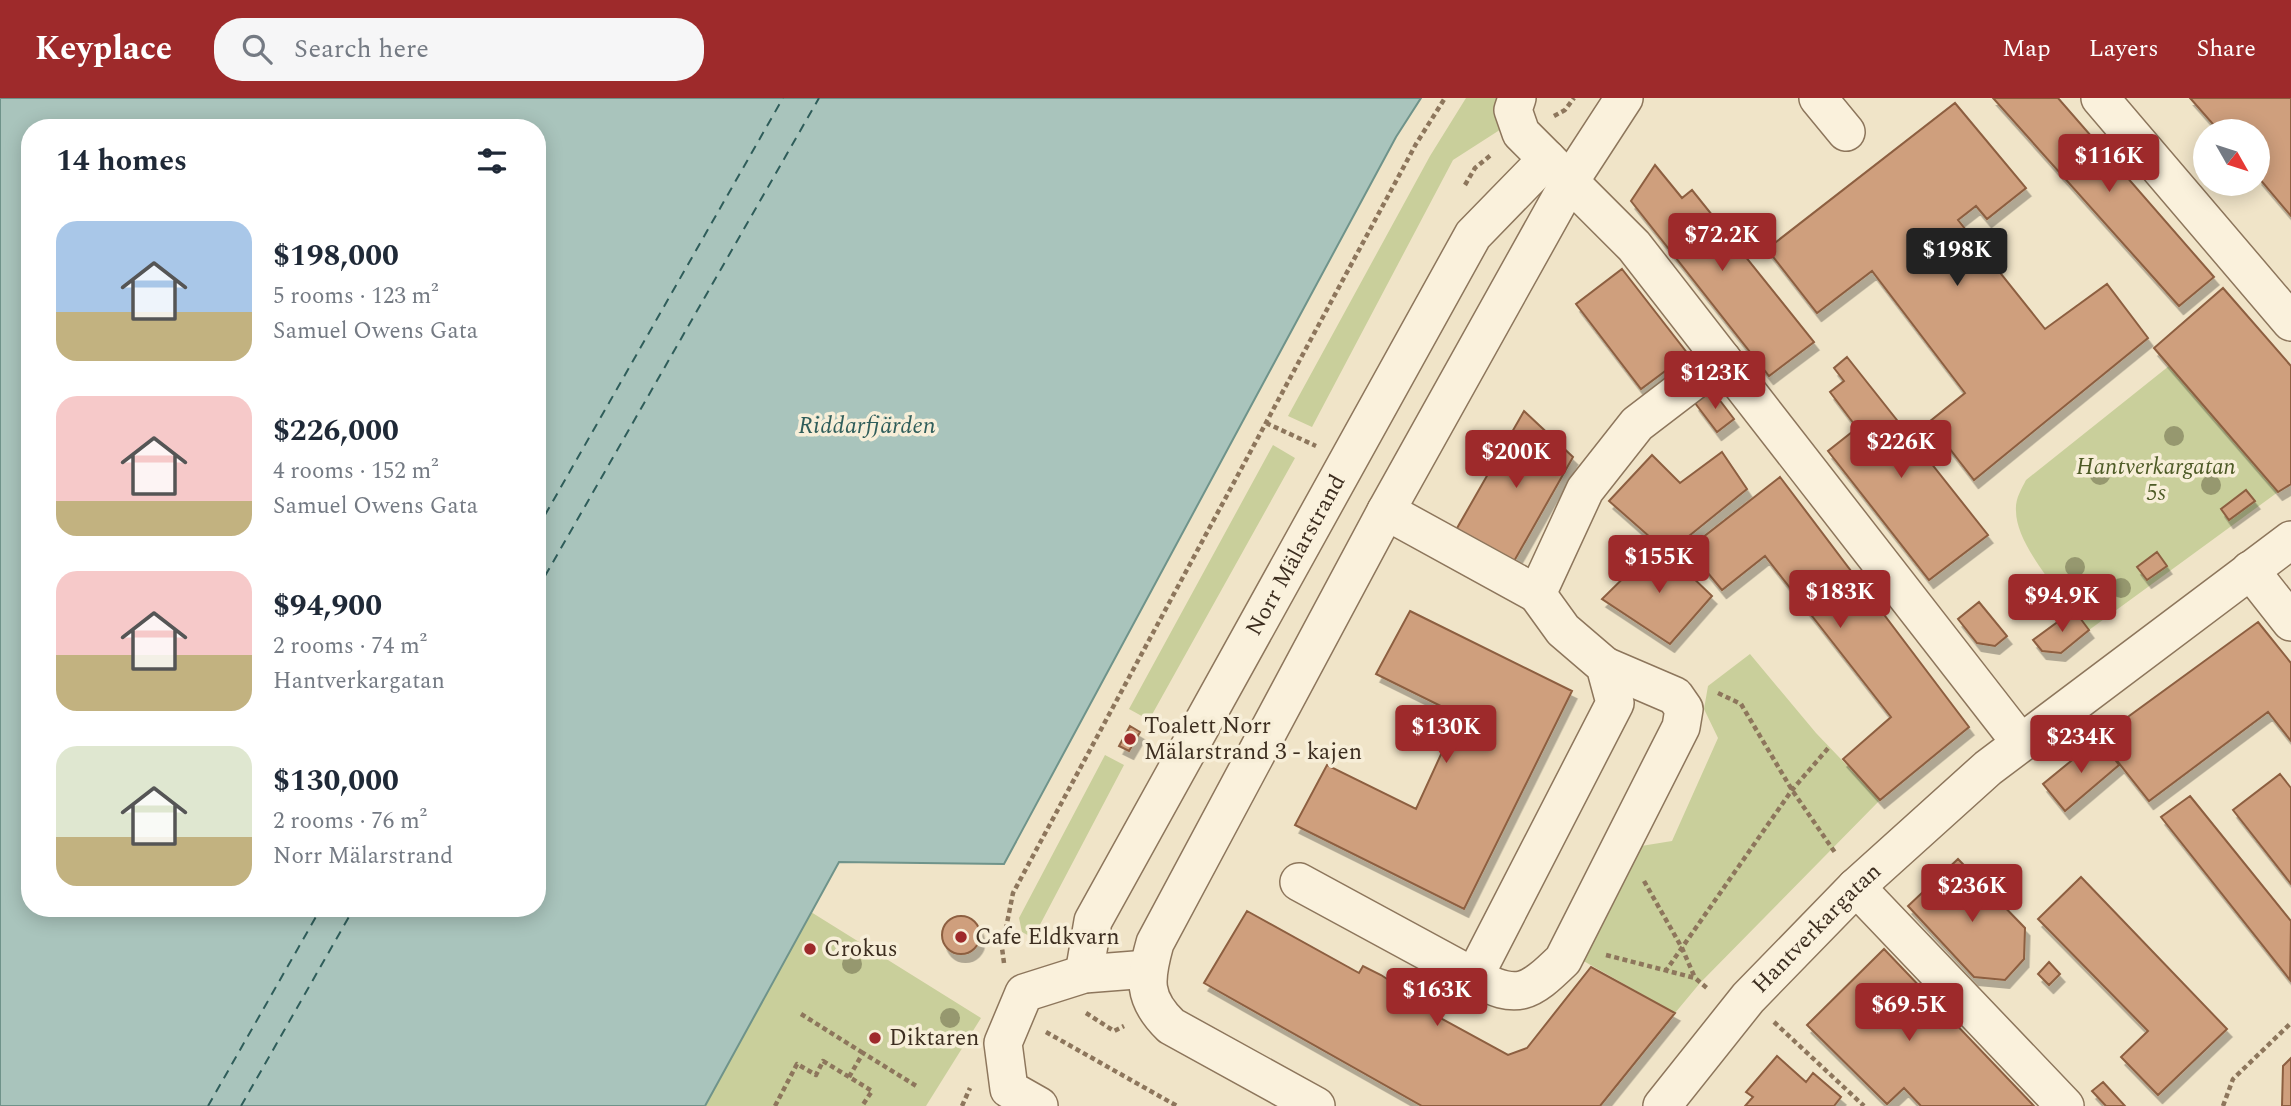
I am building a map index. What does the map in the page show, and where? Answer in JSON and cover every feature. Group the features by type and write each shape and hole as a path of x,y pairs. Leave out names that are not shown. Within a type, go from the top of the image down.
{"street":[{"path":"1517,98 1513,110 1521,133 1600,215 1634,246 2020,742"},
{"name":"Norr Mälarstrand","path":"1084,974 1093,921 1473,235 1558,170 1624,98"},
{"path":"1818,98 1846,132"},
{"path":"2100,98 2291,322"},
{"name":"Norr Mälarstrand","path":"1148,979 1155,943 1386,511 1558,170"},
{"path":"1537,594 1585,490 1614,452 1637,424 1722,359"},
{"path":"1299,882 1501,992 1536,986 1563,960 1572,944 1681,727 1684,709 1675,696 1605,666 1563,630 1537,594 1386,511"},
{"name":"Hantverkargatan","path":"1662,1106 1748,998 1856,887 2020,742 2291,540"},
{"path":"2250,570 2291,622"},
{"path":"1474,977 1615,703 1605,666"},
{"path":"1856,887 2065,1106"},
{"path":"1039,1106 1009,1088 1003,1043 1024,993 1084,974 1148,979 1155,1010 1171,1026 1317,1106"}],"path":[{"path":"1177,1106 1026,1021 1024,993 1004,965 1002,948 1013,893 1410,156 1445,98"},
{"path":"1266,423 1323,449"},
{"path":"1684,709 1703,694 1717,693 1741,704 1792,790 1836,854"},
{"path":"1665,972 1792,790 1829,746"},
{"path":"1622,844 1682,947 1695,978 1707,988"},
{"path":"1572,944 1665,972 1695,978"},
{"path":"1748,998 1864,1106"},
{"path":"801,1014 918,1087"},
{"path":"2223,1106 2233,1079 2291,1023"},
{"path":"849,1077 863,1053"},
{"path":"775,1106 797,1064 816,1075 823,1061 872,1091 862,1106"}],"green space":[{"path":"1466,98 1509,98 1509,124 1453,160 1312,427 1288,416 1430,156"},
{"name":"Hantverkargatan 5s","path":"2169,366 2278,492 2089,630 2044,573 2024,541 2018,525 2017,499 2026,480"},
{"path":"1273,445 1295,458 1149,720 1129,709"},
{"path":"1750,654 1816,733 1880,800 1700,983 1675,1013 1580,959 1635,847 1672,841 1718,738 1704,709 1708,686"},
{"path":"1105,755 1124,765 1033,938 1022,932 1019,918"},
{"path":"811,912 981,1018 926,1106 705,1106"}],"water":[{"name":"Riddarfjärden","path":"0,98 1421,98 1396,137 1004,864 839,862 705,1106 0,1106"}],"building":[{"path":"1993,98 2058,98 2214,277 2179,306"},
{"path":"2190,98 2291,98 2291,216 2270,191 2270,119 2208,119"},
{"path":"1955,103 2026,188 1987,219 1976,206 1958,220 2045,329 2107,284 2148,338 1974,480 1929,422 1965,393 1872,271 1817,313 1767,249"},
{"path":"1655,165 1682,198 1692,190 1814,342 1769,376 1631,201"},
{"path":"1622,269 1688,354 1641,389 1576,304"},
{"path":"2223,288 2291,366 2291,484 2278,492 2154,348"},
{"path":"1847,357 1988,535 1929,580 1828,451 1857,428 1830,392 1844,381 1834,368"},
{"path":"1712,390 1734,419 1717,432 1695,403"},
{"path":"1524,411 1573,457 1513,563 1456,530"},
{"path":"1722,452 1747,489 1668,553 1609,501 1652,455 1680,483"},
{"path":"1780,477 1969,727 1880,800 1843,759 1891,717 1765,556 1722,590 1688,549"},
{"path":"2246,490 2255,501 2229,520 2221,509"},
{"path":"1658,544 1712,596 1670,644 1602,599"},
{"path":"2157,552 2167,566 2147,580 2137,567"},
{"path":"1979,602 2007,636 1995,646 1977,643 1958,619"},
{"path":"2074,610 2089,630 2061,653 2042,651 2033,640"},
{"path":"1410,611 1572,691 1464,909 1295,825 1327,765 1416,809 1459,715 1376,674"},
{"path":"2258,622 2291,663 2291,741 2268,712 2149,801 2099,738"},
{"name":"Toalett Norr Mälarstrand 3 - kajen","path":"1130,726 1140,732 1129,751 1119,746"},
{"path":"2099,738 2119,765 2065,811 2043,784"},
{"path":"2280,774 2291,788 2291,884 2233,810"},
{"path":"2190,796 2291,921 2290,980 2161,817"},
{"path":"1958,859 2025,928 2024,959 2005,980 1974,977 1908,906"},
{"path":"2081,877 2227,1029 2158,1095 2121,1057 2148,1031 2038,919"},
{"path":"1247,911 1359,973 1363,966 1381,975 1395,984 1391,991 1508,1055 1527,1048 1591,967 1675,1013 1600,1106 1422,1106 1204,983"},
{"path":"961,916 974,922 980,935 974,948 961,954 948,948 942,935 948,922"},
{"path":"1884,949 2034,1106 1921,1106 1904,1088 1887,1104 1807,1025"},
{"path":"2049,962 2060,974 2049,985 2038,974"},
{"path":"1777,1056 1806,1082 1813,1073 1841,1097 1834,1106 1745,1106 1753,1097 1746,1092"},
{"path":"2291,1058 2291,1106 2282,1106 2283,1066"},
{"path":"2103,1082 2125,1106 2106,1106 2092,1091"}],"ferry route":[{"path":"546,513 783,98"},
{"path":"546,574 819,98"},
{"path":"208,1106 316,917"},
{"path":"241,1106 349,917"}],"place":[{"name":"Toalett Norr Mälarstrand 3 - kajen","path":"1130,739"},
{"name":"Cafe Eldkvarn","path":"961,937"},
{"name":"Crokus","path":"810,949"},
{"name":"Diktaren","path":"875,1038"}]}
